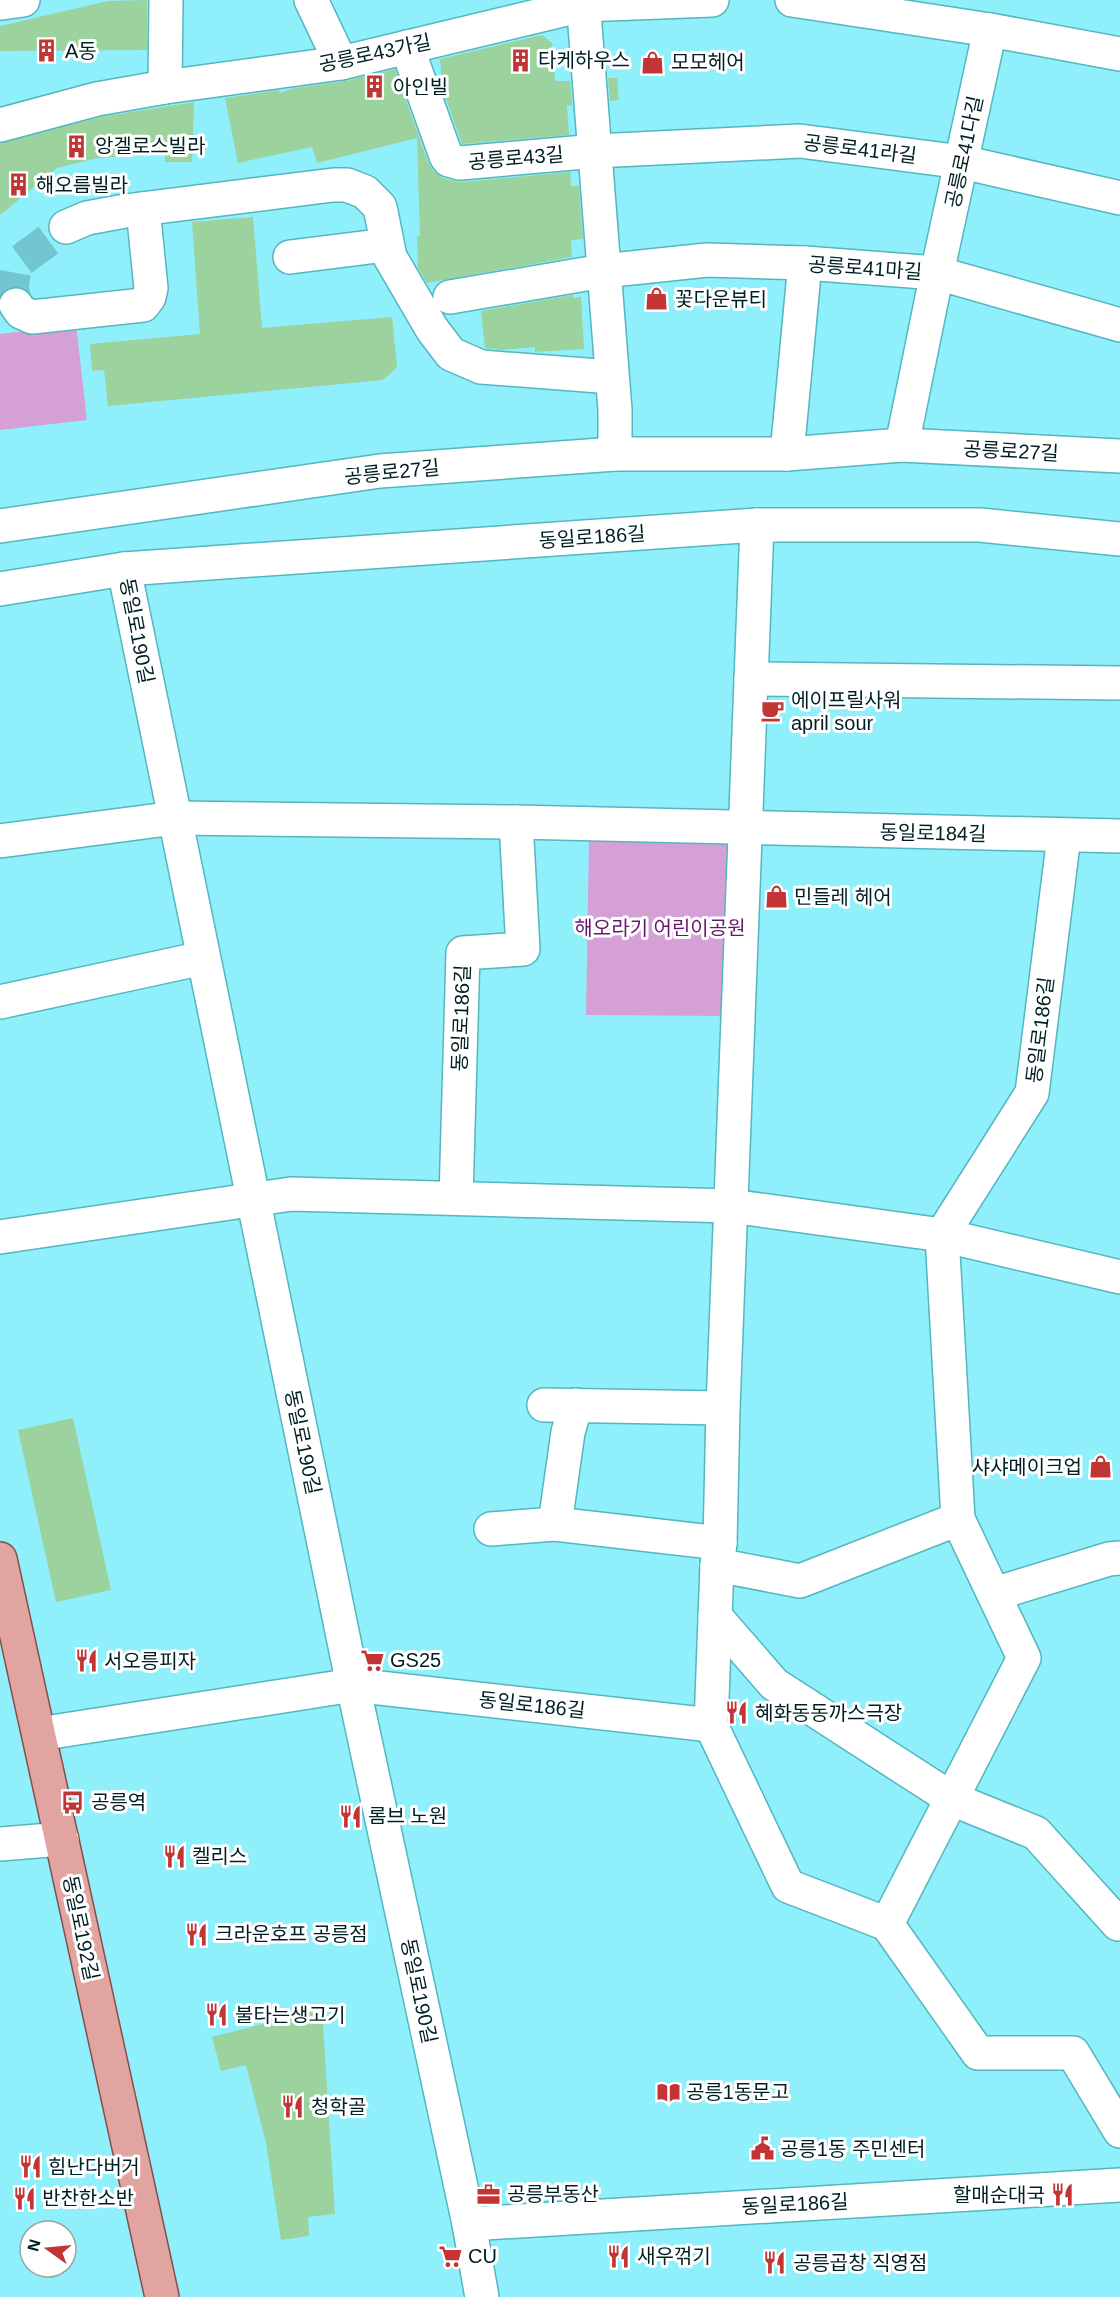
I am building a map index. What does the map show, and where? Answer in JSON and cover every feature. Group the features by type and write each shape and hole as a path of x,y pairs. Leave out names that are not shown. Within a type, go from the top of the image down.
{"main road":[{"name":"동일로192길","path":"0,1559 162,2297"}],"street":[{"path":"165,87 166,0"},
{"path":"311,0 340,63"},
{"path":"615,454 612,377 596,151 583,2 712,0"},
{"path":"792,0 990,30 1120,54"},
{"name":"공릉로43가길","path":"0,125 97,99 165,87 340,63 583,2"},
{"name":"공릉로41다길","path":"937,273 990,30"},
{"name":"공릉로43길","path":"406,47 443,151 449,160 460,163 596,151"},
{"name":"공릉로41라길","path":"596,151 800,141 962,162 1120,198"},
{"path":"66,227 87,218 143,209 346,185 365,192 380,207 386,245 396,270 437,336 451,354 481,367 612,377"},
{"path":"16,305 21,312 32,317 46,317 143,305 152,288 143,209"},
{"path":"290,257 386,245"},
{"name":"공릉로41마길","path":"603,271 707,260 805,263 937,273 1120,325"},
{"path":"787,454 805,263"},
{"path":"450,297 603,271"},
{"path":"902,445 937,273"},
{"name":"공릉로27길","path":"0,526 380,471 615,454 787,454 902,445 1120,456"},
{"path":"1118,2121 1073,2053 978,2053 887,1924 788,1887 711,1725 757,525 980,525 1120,539"},
{"name":"동일로186길","path":"124,569 757,525"},
{"name":"동일로190길","path":"0,589 124,569 353,1685 483,2297"},
{"path":"751,679 1120,683"},
{"path":"0,841 175,818 516,822 746,828"},
{"name":"동일로186길","path":"456,1198 463,953 523,949 516,822"},
{"name":"동일로184길","path":"746,828 1120,836"},
{"name":"동일로186길","path":"942,1235 1032,1093 1064,836"},
{"path":"0,1002 203,958"},
{"path":"0,1237 291,1194 731,1206 942,1235 1120,1276"},
{"path":"887,1924 1024,1658 958,1519 942,1235"},
{"path":"544,1405 723,1408"},
{"path":"555,1524 568,1432 576,1405"},
{"path":"491,1528 555,1524 718,1554 800,1581 958,1519"},
{"path":"994,1594 1109,1558 1120,1558"},
{"path":"715,1616 774,1684 952,1799 1036,1833 1118,1924 1120,1923"},
{"path":"39,1734 353,1685"},
{"name":"동일로186길","path":"353,1685 711,1725"},
{"path":"0,1844 62,1839"},
{"name":"동일로186길","path":"469,2224 1120,2185"}],"green space":[{"path":"76,325 87,420 0,430 0,334"},
{"name":"해오라기 어린이공원","path":"589,838 734,841 732,1016 586,1015"}],"building":[{"path":"147,0 147,50 0,51 0,26 108,1"},
{"path":"542,35 552,43 555,81 570,81 572,105 567,106 569,135 462,144 443,91 440,59"},
{"path":"395,69 428,162 443,178 462,182 570,172 571,186 579,186 583,239 571,240 572,257 427,283 418,268 417,236 420,236 417,138 317,163 312,147 238,163 225,98 279,90 280,93 295,88 345,81"},
{"path":"608,78 617,78 619,100 610,101"},
{"path":"194,102 192,162 165,162 165,154 98,158 57,168 0,215 0,143 101,117"},
{"path":"253,217 262,328 392,317 397,367 383,380 108,406 104,370 92,371 90,344 200,334 192,222"},
{"path":"573,295 573,298 581,297 584,349 535,352 535,347 502,350 485,348 481,311"},
{"path":"73,1418 111,1590 56,1602 18,1430"},
{"name":"청학골","path":"322,2009 335,2214 308,2217 309,2236 281,2240 266,2143 246,2065 221,2071 212,2037"}],"tunnel":[{"path":"16,305 12,286 16,264 66,227"}],"place":[{"name":"A동","path":"47,51"},
{"name":"타케하우스","path":"520,60"},
{"name":"모모헤어","path":"653,62"},
{"name":"아인빌","path":"375,87"},
{"name":"앙겔로스빌라","path":"77,146"},
{"name":"해오름빌라","path":"18,185"},
{"name":"꽃다운뷰티","path":"657,299"},
{"name":"에이프릴사워 april sour","path":"773,711"},
{"name":"민들레 헤어","path":"776,897"},
{"name":"샤샤메이크업","path":"1100,1467"},
{"name":"GS25","path":"372,1660"},
{"name":"서오릉피자","path":"86,1661"},
{"name":"혜화동동까스극장","path":"737,1713"},
{"name":"공릉역","path":"73,1802"},
{"name":"롬브 노원","path":"350,1816"},
{"name":"켈리스","path":"174,1856"},
{"name":"크라운호프 공릉점","path":"197,1934"},
{"name":"불타는생고기","path":"217,2015"},
{"name":"공릉1동문고","path":"668,2092"},
{"name":"청학골","path":"293,2107"},
{"name":"공릉1동 주민센터","path":"762,2149"},
{"name":"힘난다버거","path":"30,2167"},
{"name":"공릉부동산","path":"489,2194"},
{"name":"할매순대국","path":"1063,2195"},
{"name":"반찬한소반","path":"24,2198"},
{"name":"CU","path":"450,2256"},
{"name":"새우꺾기","path":"619,2256"},
{"name":"공릉곱창 직영점","path":"775,2263"}]}
